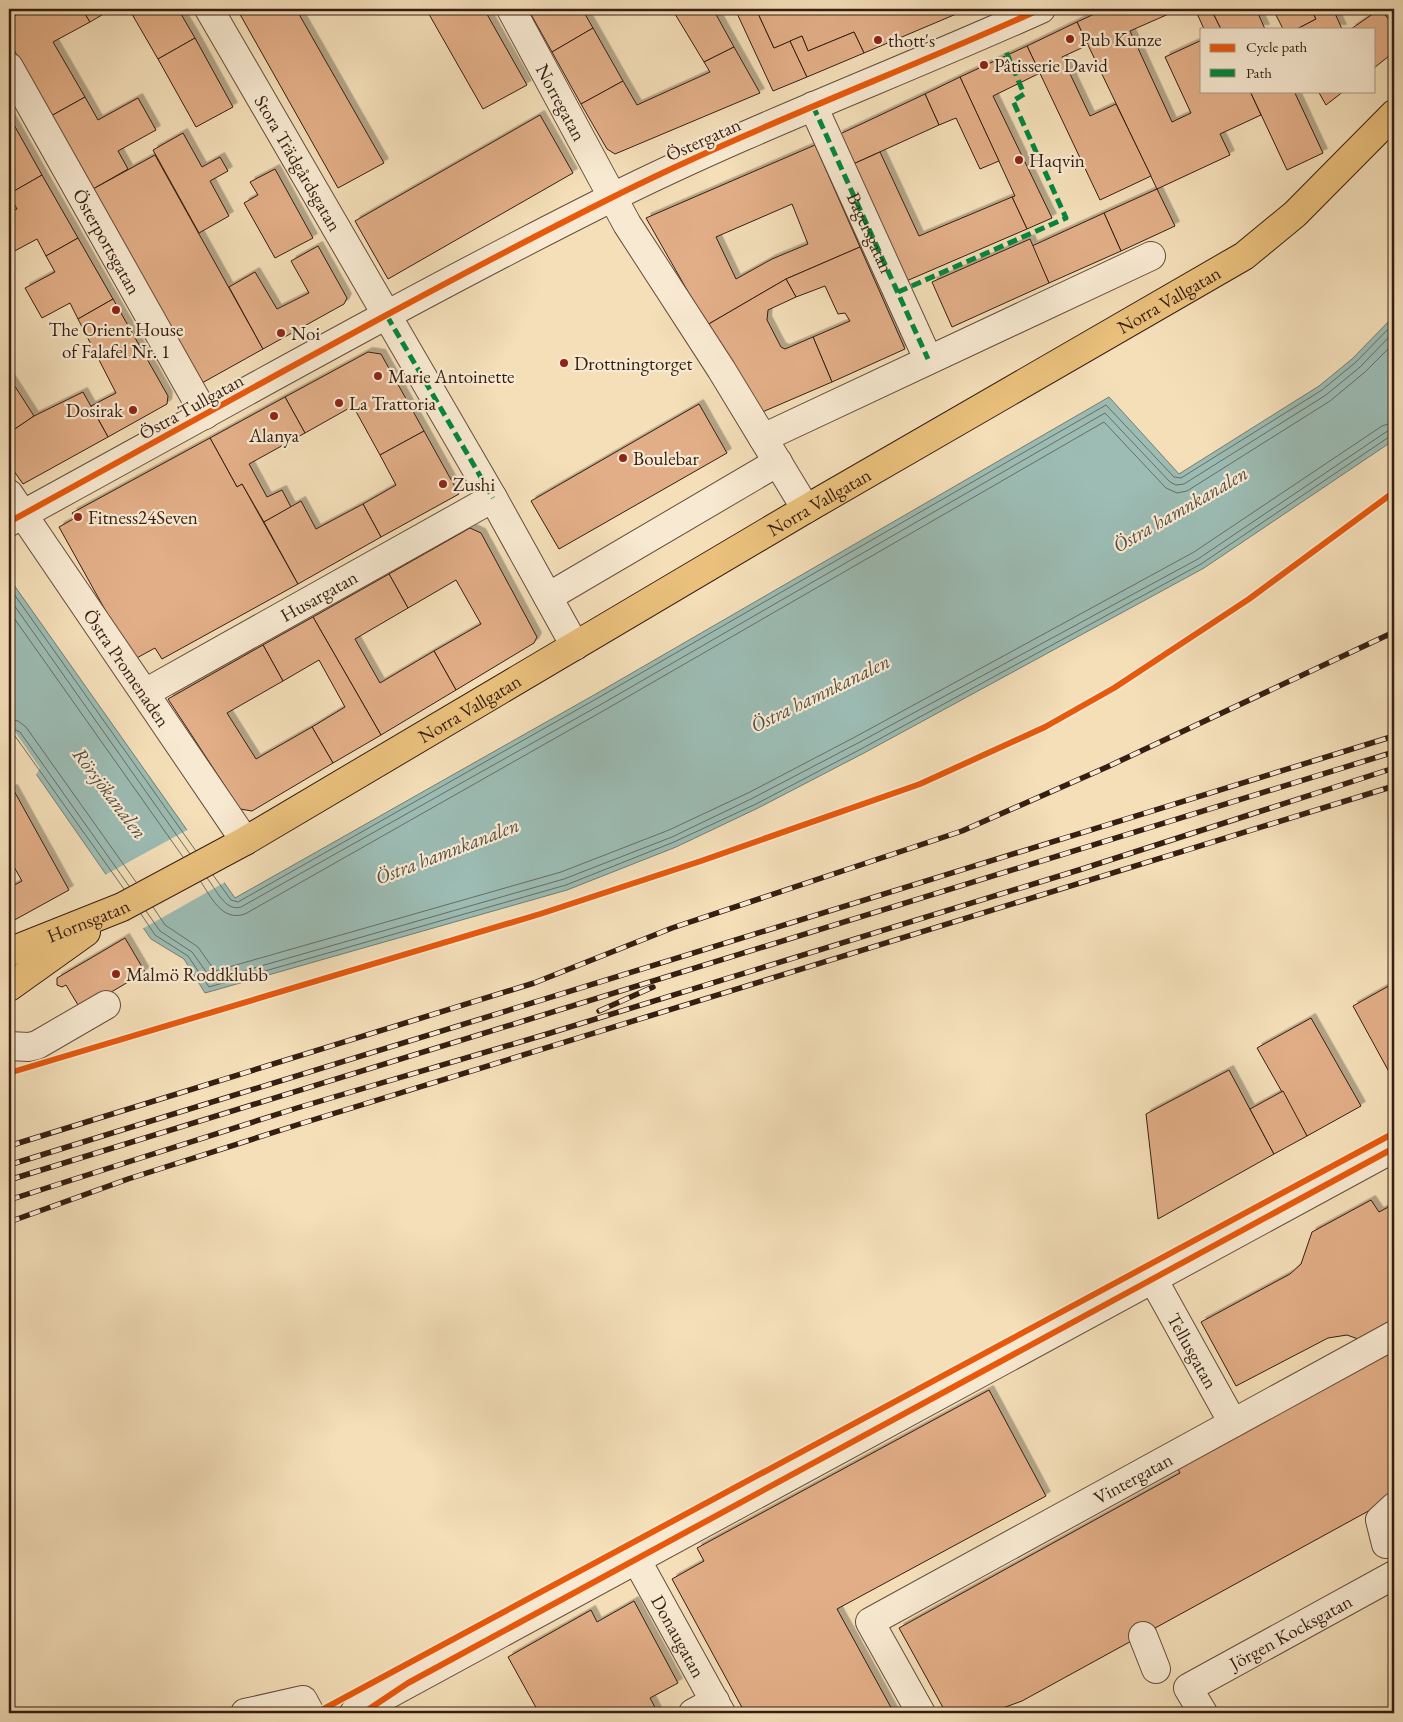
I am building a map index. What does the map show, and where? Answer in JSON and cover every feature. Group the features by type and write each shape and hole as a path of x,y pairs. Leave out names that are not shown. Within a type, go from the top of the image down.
{"main road":[{"name":"Norra Vallgatan","path":"122,907 245,841 806,509 1244,256 1295,214 1394,114"},
{"name":"Hornsgatan","path":"9,952 122,907"},
{"name":"Hornsgatan","path":"9,987 122,907"}],"street":[{"name":"Stora Trädgårdsgatan","path":"209,9 387,316"},
{"name":"Norregatan","path":"511,9 612,197"},
{"name":"Östergatan","path":"387,316 612,197 813,106 1041,9"},
{"name":"Österportsgatan","path":"9,67 206,415"},
{"name":"Bagersgatan","path":"813,106 928,359"},
{"path":"612,197 806,509"},
{"path":"763,438 1151,256"},
{"name":"Östra Tullgatan","path":"13,510 206,415 387,316"},
{"path":"387,316 575,646"},
{"path":"548,597 778,462"},
{"name":"Husargatan","path":"145,693 492,498"},
{"name":"Östra Promenaden","path":"13,510 145,693 245,841"},
{"path":"20,1053 106,1004"},
{"path":"354,1713 1394,1148"},
{"name":"Tellusgatan","path":"1153,1278 1233,1424"},
{"name":"Vintergatan","path":"921,1713 870,1622 1394,1335"},
{"path":"1386,1544 1380,1520 1394,1507"},
{"name":"Donaugatan","path":"636,1559 709,1709"},
{"name":"Jörgen Kocksgatan","path":"1203,1713 1188,1688 1394,1575"},
{"path":"1142,1636 1156,1669"},
{"path":"363,1713 394,1692"},
{"path":"245,1713 303,1700 310,1713"}],"water":[{"path":"1394,316 1394,440 1204,568 864,753 758,808 676,847 567,890 205,993 184,959 151,939 9,735 9,578 235,898 594,695 1109,397 1179,474 1319,386 1352,359"}],"pier":[{"path":"9,723 40,768 36,775 37,780 9,740"},
{"path":"189,829 227,881 142,929 105,875"}],"building":[{"path":"26,9 82,9 90,22 53,42 85,97 51,116 9,41 9,19"},
{"path":"82,9 112,9 90,22"},
{"path":"129,9 178,9 195,38 158,59"},
{"path":"237,9 296,9 384,163 338,188"},
{"path":"426,9 484,9 527,85 483,109"},
{"path":"528,9 582,9 593,28 552,52"},
{"path":"672,9 713,9 734,47 704,62"},
{"path":"735,9 756,9 774,48 790,41 807,77 773,91"},
{"path":"756,9 968,9 864,53 854,32 808,51 802,36 774,48"},
{"path":"1105,9 1180,9 1130,31 1172,122 1191,113 1165,57 1200,41 1200,92 1250,92 1261,115 1220,134 1230,155 1157,189 1077,22"},
{"path":"1195,9 1211,9 1220,28 1204,28"},
{"path":"1211,9 1256,9 1265,28 1220,28"},
{"path":"1273,9 1311,9 1316,19 1299,28 1282,28"},
{"path":"1311,9 1333,9 1342,28 1299,28 1316,19"},
{"path":"1380,9 1391,22 1394,19 1394,52 1376,66 1376,28 1352,28"},
{"path":"1077,22 1088,45 1062,57 1090,116 1116,104 1151,176 1100,200 1027,46"},
{"path":"593,28 623,81 581,104 552,52"},
{"path":"854,32 864,53 807,77 790,41 802,36 808,51"},
{"path":"195,38 233,107 196,127 158,59"},
{"path":"1027,46 1040,73 993,96 1052,218 1027,229 1012,197 1015,196 960,77"},
{"path":"734,47 760,93 615,154 607,149 581,104 623,81 637,105 710,72 704,62"},
{"path":"960,77 999,161 980,169 956,118 939,125 925,94"},
{"path":"1250,92 1294,92 1323,153 1287,170"},
{"path":"1319,92 1343,92 1326,105"},
{"path":"925,94 939,125 851,165 838,135"},
{"path":"85,97 98,120 138,98 156,130 118,151 128,169 93,189 51,116"},
{"path":"540,115 573,173 388,279 355,221"},
{"path":"9,116 42,175 9,194"},
{"path":"183,133 202,167 220,157 228,171 210,181 229,216 199,233 153,150"},
{"path":"815,145 860,247 786,279 707,325 646,218","holes":["792,204 808,244 772,259 736,279 716,237"]},
{"path":"880,152 919,236 1012,197 1027,229 904,282 851,165"},
{"path":"155,155 263,349 202,383 93,189"},
{"path":"275,169 313,238 275,258 244,203 258,195 250,182"},
{"path":"42,175 78,238 46,256 37,239 9,254 9,213 17,209 9,194"},
{"path":"1157,189 1175,226 1121,251 1104,213"},
{"path":"1104,213 1121,251 1049,283 1032,246"},
{"path":"78,238 113,299 78,319 70,303 42,318 25,288 55,272 46,256"},
{"path":"1030,239 1049,283 952,327 932,282"},
{"path":"318,246 347,298 344,304 263,349 229,287 255,272 277,309 309,293 291,261"},
{"path":"860,247 905,349 832,382 813,337 850,321 845,313 838,314 825,286 796,297 786,279"},
{"path":"786,279 796,297 768,310 767,320 781,347 785,349 813,337 832,382 760,413 707,325"},
{"path":"113,299 168,396 167,404 108,437 91,406 116,393 78,319"},
{"path":"368,352 381,354 424,431 380,455 353,406 305,433 285,397"},
{"path":"9,377 34,416 9,433"},
{"path":"83,392 108,437 23,484 9,464 9,433 34,416"},
{"path":"285,397 305,433 249,464 267,497 282,490 291,507 264,522 242,484 237,487 210,438"},
{"path":"699,404 727,453 559,549 531,501"},
{"path":"424,431 459,494 381,537 363,504 396,485 380,455"},
{"path":"210,438 237,487 242,484 298,584 162,659 155,648 133,660 59,527 75,518 72,513"},
{"path":"301,501 316,529 363,504 381,537 298,584 264,522"},
{"path":"470,528 481,533 537,637 534,643 456,690 434,651 481,624 456,580 408,608 389,574"},
{"path":"389,574 408,608 355,639 380,683 434,651 456,690 381,735 313,617"},
{"path":"313,617 381,735 333,763 312,727 345,707 319,660 283,681 263,645"},
{"path":"263,645 283,681 227,713 256,759 312,727 333,763 252,811 240,809 168,699"},
{"path":"13,789 69,890 9,923 9,888 22,881 9,858 9,791"},
{"path":"125,938 145,972 81,1010 66,985 62,987 57,985 57,978"},
{"path":"1394,983 1394,1081 1353,1006"},
{"path":"1311,1018 1361,1106 1307,1136 1257,1048"},
{"path":"1229,1070 1274,1154 1158,1219 1146,1114"},
{"path":"1283,1091 1307,1136 1274,1154 1250,1109"},
{"path":"1371,1200 1379,1212 1394,1204 1394,1320 1358,1339 1347,1335 1328,1338 1236,1386 1201,1322 1290,1274 1301,1264 1312,1232"},
{"path":"1394,1344 1394,1497 1022,1701 989,1713 946,1713 899,1628 1180,1473 1175,1463"},
{"path":"989,1390 1046,1496 837,1609 894,1713 745,1713 672,1579 704,1561 697,1548"},
{"path":"634,1601 678,1683 650,1698 658,1713 539,1713 508,1657 591,1610 597,1622"}],"railway":[{"path":"9,1146 534,983 672,928 962,831 1107,767 1394,632"},
{"path":"9,1165 1394,736"},
{"path":"9,1180 1394,752"},
{"path":"9,1200 297,1108 547,1034 1082,869 1394,768"},
{"path":"9,1222 128,1179 303,1123 1394,786"},
{"path":"599,1011 653,987"}],"marked path":[{"path":"898,292 1066,218 1013,101 1024,94 1005,49"},
{"path":"813,106 928,359"},
{"path":"387,316 493,498"}],"cycle path":[{"path":"9,522 459,276 611,198 771,124 1041,9"},
{"path":"9,1073 540,914 701,861 920,784 1045,727 1114,688 1249,599 1394,492"},
{"path":"316,1713 1394,1133"},
{"path":"363,1713 408,1683 1394,1148"}],"place":[{"name":"Pub Kunze","path":"1070,39"},
{"name":"thott's","path":"878,40"},
{"name":"Pâtisserie David","path":"984,65"},
{"name":"Haqvin","path":"1019,160"},
{"name":"The Orient House of Falafel Nr. 1","path":"116,310"},
{"name":"Noi","path":"281,333"},
{"name":"Drottningtorget","path":"564,363"},
{"name":"Marie Antoinette","path":"378,376"},
{"name":"La Trattoria","path":"339,403"},
{"name":"Dosirak","path":"133,410"},
{"name":"Alanya","path":"274,416"},
{"name":"Boulebar","path":"623,458"},
{"name":"Zushi","path":"443,484"},
{"name":"Fitness24Seven","path":"78,517"},
{"name":"Malmö Roddklubb","path":"116,974"}],"water label":[{"name":"Östra hamnkanalen","path":"1180,509"},
{"name":"Östra hamnkanalen","path":"820,693"},
{"name":"Rörsjökanalen","path":"110,793"},
{"name":"Östra hamnkanalen","path":"447,851"}]}
